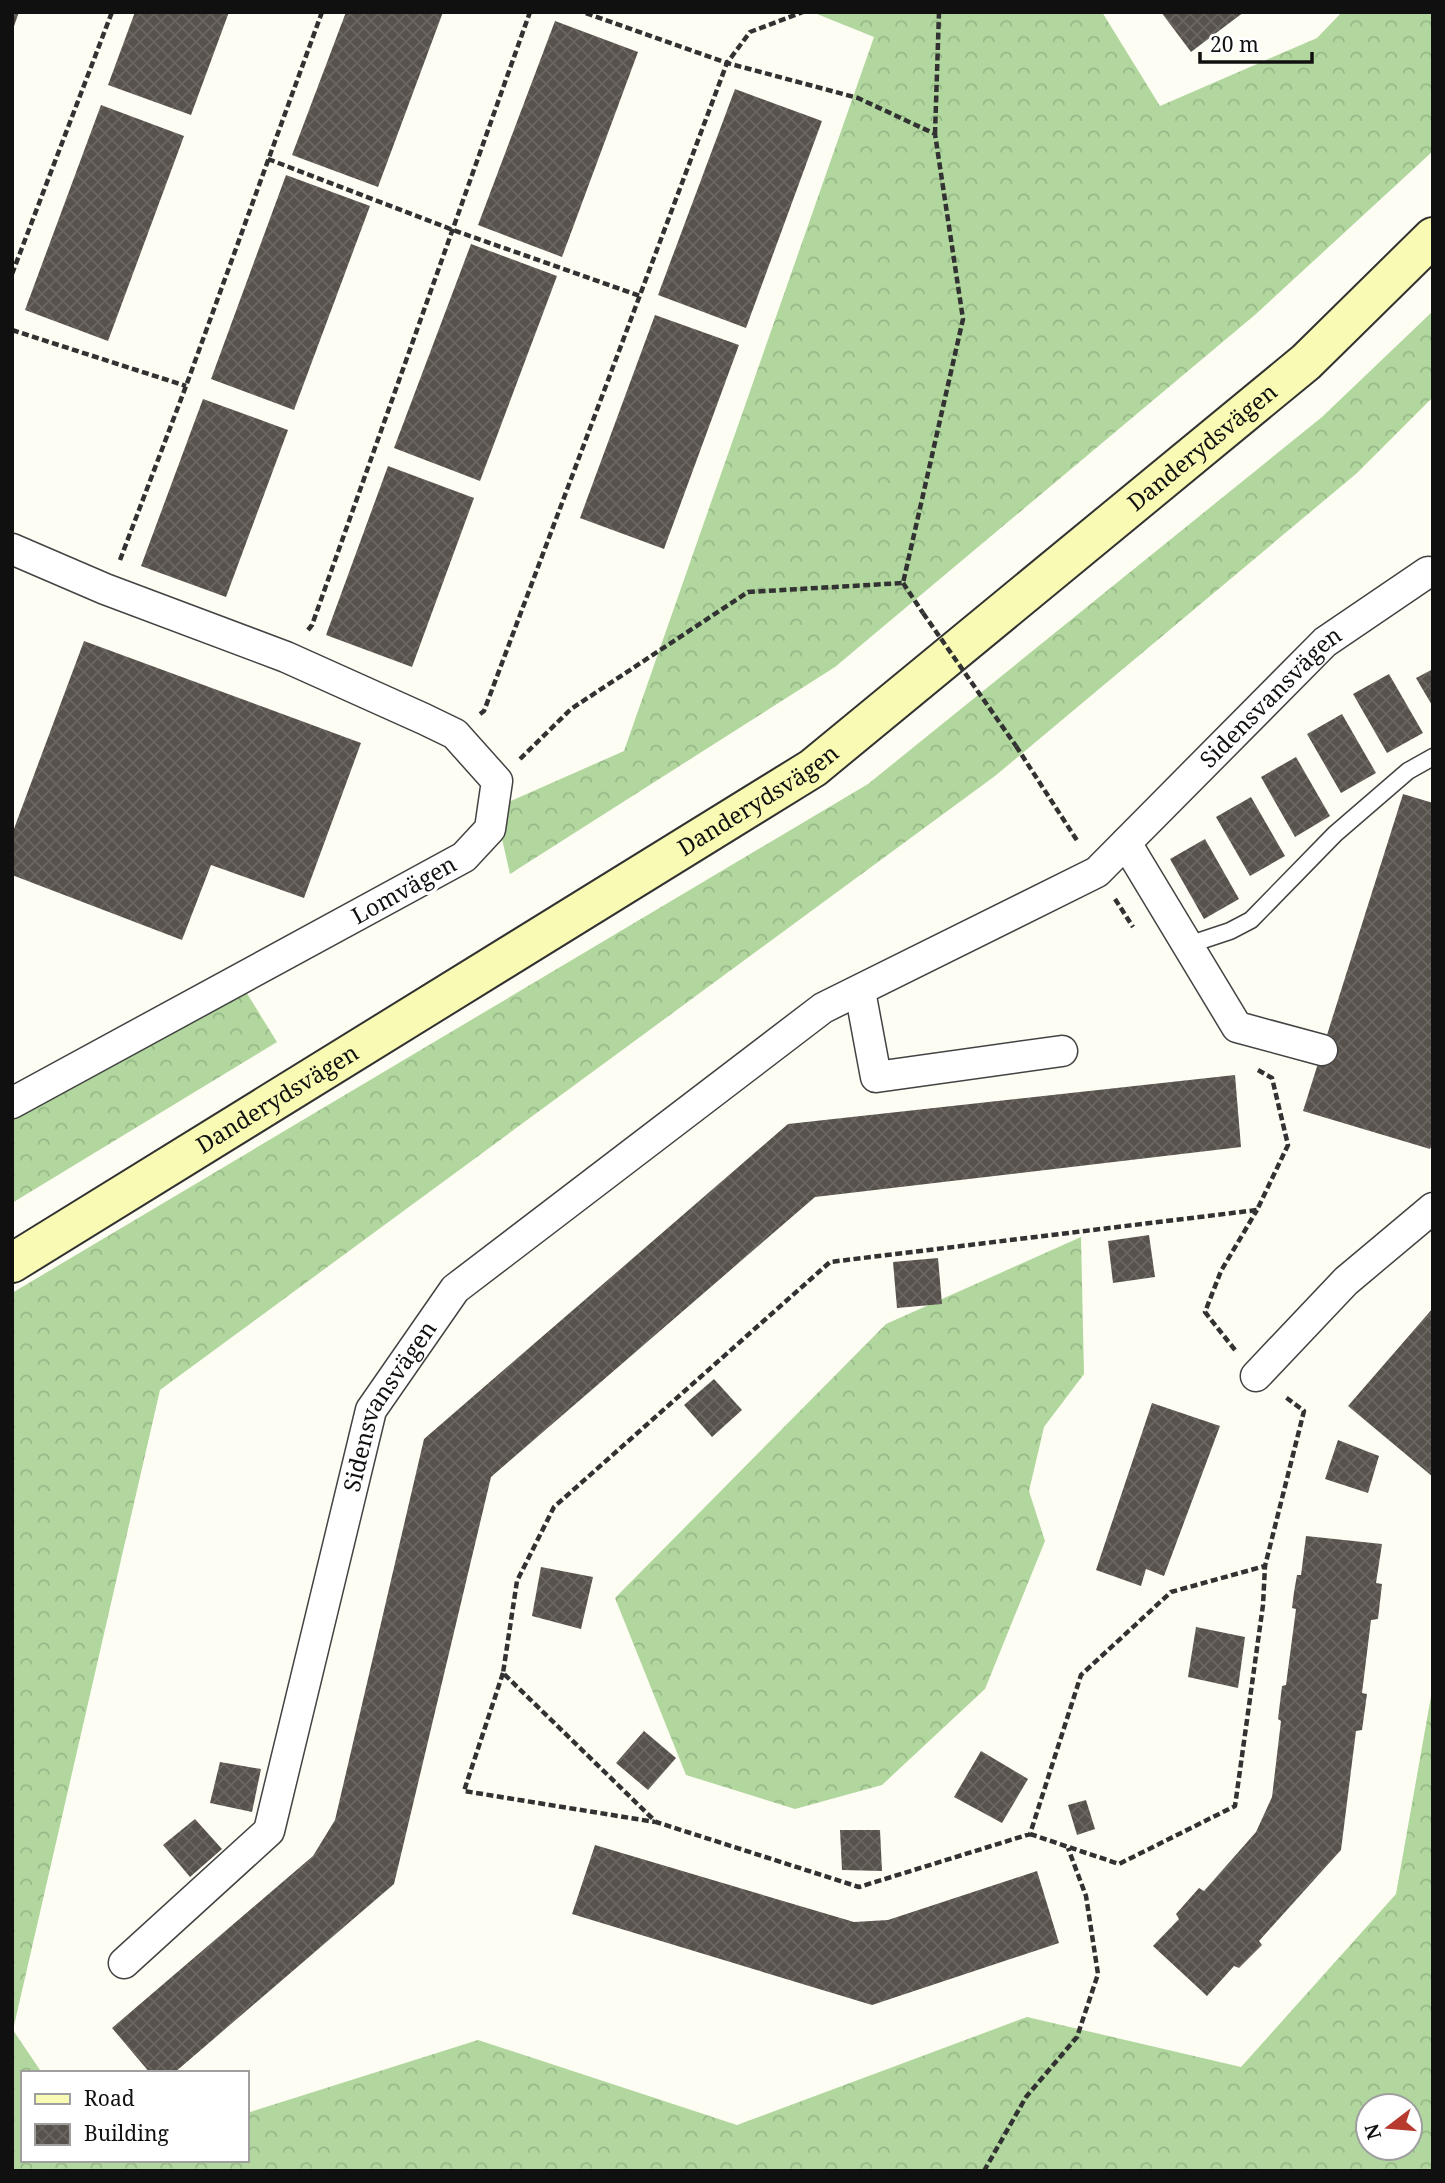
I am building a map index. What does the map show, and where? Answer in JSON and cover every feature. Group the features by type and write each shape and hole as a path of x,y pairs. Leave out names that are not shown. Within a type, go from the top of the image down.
{"main road":[{"name":"Danderydsvägen","path":"12,1263 813,768 1306,362 1433,237"}],"street":[{"path":"12,549 105,589 286,657 454,734 497,781"},
{"name":"Sidensvansvägen","path":"124,1963 269,1831 371,1410 454,1289 824,1008 1097,872 1325,642 1428,572 1433,573"},
{"name":"Lomvägen","path":"12,1103 464,857 490,829 497,781"},
{"path":"1126,844 1237,1027 1322,1050"},
{"path":"860,991 876,1077 1062,1051"},
{"path":"1256,1376 1346,1281 1433,1208"}],"lane":[{"path":"1188,945 1230,931 1251,920 1335,834 1408,771 1433,757"}],"path":[{"path":"12,274 112,12"},
{"path":"105,589 123,553 186,386 322,12"},
{"path":"286,657 312,625 530,12"},
{"path":"583,12 727,63 858,98 935,134"},
{"path":"454,734 484,711 727,63 750,32 803,12"},
{"path":"939,12 935,134 963,319 903,583 1016,746 1133,927"},
{"path":"268,159 453,230 640,296"},
{"path":"12,330 186,386"},
{"path":"497,781 571,709 748,592 903,583"},
{"path":"1254,1068 1272,1078 1288,1145 1257,1210 1221,1271 1205,1312 1256,1376 1304,1410 1265,1566 1264,1605 1235,1806 1119,1864 1030,1834 859,1887 656,1822 464,1790 503,1673 517,1581 554,1507 830,1262 1257,1210"},
{"path":"1030,1834 1081,1675 1171,1592 1265,1566"},
{"path":"503,1673 656,1822"},
{"path":"984,2171 1026,2097 1077,2037 1098,1974 1086,1896 1067,1847"}],"green space":[{"path":"812,12 1102,12 1160,106 1317,38 1342,12 1433,12 1433,151 1256,314 835,667 510,874 495,808 624,751 874,37"},
{"path":"1433,311 1433,397 1357,473 995,776 160,1390 13,2030 41,2071 21,2071 21,2162 248,2162 248,2113 478,2040 737,2125 1027,2017 1241,2067 1396,1894 1433,1685 1433,2171 12,2171 12,1293 868,784 1322,417"},
{"path":"243,987 277,1042 12,1203 12,1118"},
{"path":"1081,1237 1084,1374 1044,1427 1029,1491 1045,1541 985,1689 882,1785 795,1809 686,1775 615,1598 886,1324"}],"building":[{"path":"12,12 19,12 13,29 12,29"},
{"path":"135,12 229,12 191,115 108,85"},
{"path":"346,12 443,12 378,187 292,155"},
{"path":"1161,12 1244,12 1191,52"},
{"path":"555,21 638,52 562,257 478,225"},
{"path":"735,89 822,121 746,328 658,295"},
{"path":"101,105 184,136 108,341 25,310"},
{"path":"286,175 370,206 294,410 211,379"},
{"path":"471,244 557,276 480,481 394,448"},
{"path":"655,315 739,345 664,549 580,518"},
{"path":"203,399 288,430 226,597 141,566"},
{"path":"388,466 474,498 412,667 326,635"},
{"path":"84,641 361,743 304,898 211,865 182,940 12,875 12,834"},
{"path":"1433,669 1433,707 1416,678"},
{"path":"1389,674 1423,733 1387,753 1353,694"},
{"path":"1342,714 1376,773 1341,793 1307,734"},
{"path":"1296,757 1330,816 1295,837 1261,777"},
{"path":"1403,794 1433,803 1433,1142 1430,1149 1303,1111"},
{"path":"1251,797 1285,856 1250,876 1216,817"},
{"path":"1205,839 1239,899 1204,919 1170,859"},
{"path":"1235,1075 1241,1147 815,1197 491,1477 394,1884 176,2071 148,2071 112,2028 313,1856 335,1820 424,1439 788,1124"},
{"path":"1149,1235 1155,1277 1113,1283 1108,1241"},
{"path":"938,1258 942,1304 897,1308 893,1262"},
{"path":"1433,1308 1433,1477 1348,1406"},
{"path":"714,1379 742,1410 712,1437 684,1405"},
{"path":"1152,1403 1220,1426 1164,1576 1146,1569 1141,1586 1096,1570"},
{"path":"1338,1440 1379,1456 1368,1493 1325,1479"},
{"path":"1306,1536 1382,1544 1376,1583 1382,1584 1378,1619 1371,1620 1362,1693 1367,1694 1362,1730 1356,1731 1341,1850 1259,1941 1262,1945 1239,1968 1234,1966 1207,1996 1153,1946 1179,1919 1176,1914 1199,1888 1204,1891 1256,1832 1272,1797 1281,1721 1278,1719 1282,1686 1286,1685 1296,1609 1292,1608 1294,1592 1297,1575 1301,1575"},
{"path":"541,1567 593,1577 581,1629 532,1616"},
{"path":"1196,1627 1245,1637 1238,1688 1188,1677"},
{"path":"644,1731 676,1758 648,1790 616,1763"},
{"path":"981,1751 1028,1779 1002,1823 954,1797"},
{"path":"220,1762 261,1769 252,1812 210,1803"},
{"path":"1086,1800 1095,1829 1077,1835 1068,1805"},
{"path":"195,1819 222,1849 190,1877 163,1845"},
{"path":"840,1830 880,1830 882,1871 842,1870"},
{"path":"595,1845 854,1922 888,1920 1037,1871 1059,1943 872,2005 572,1914"}]}
